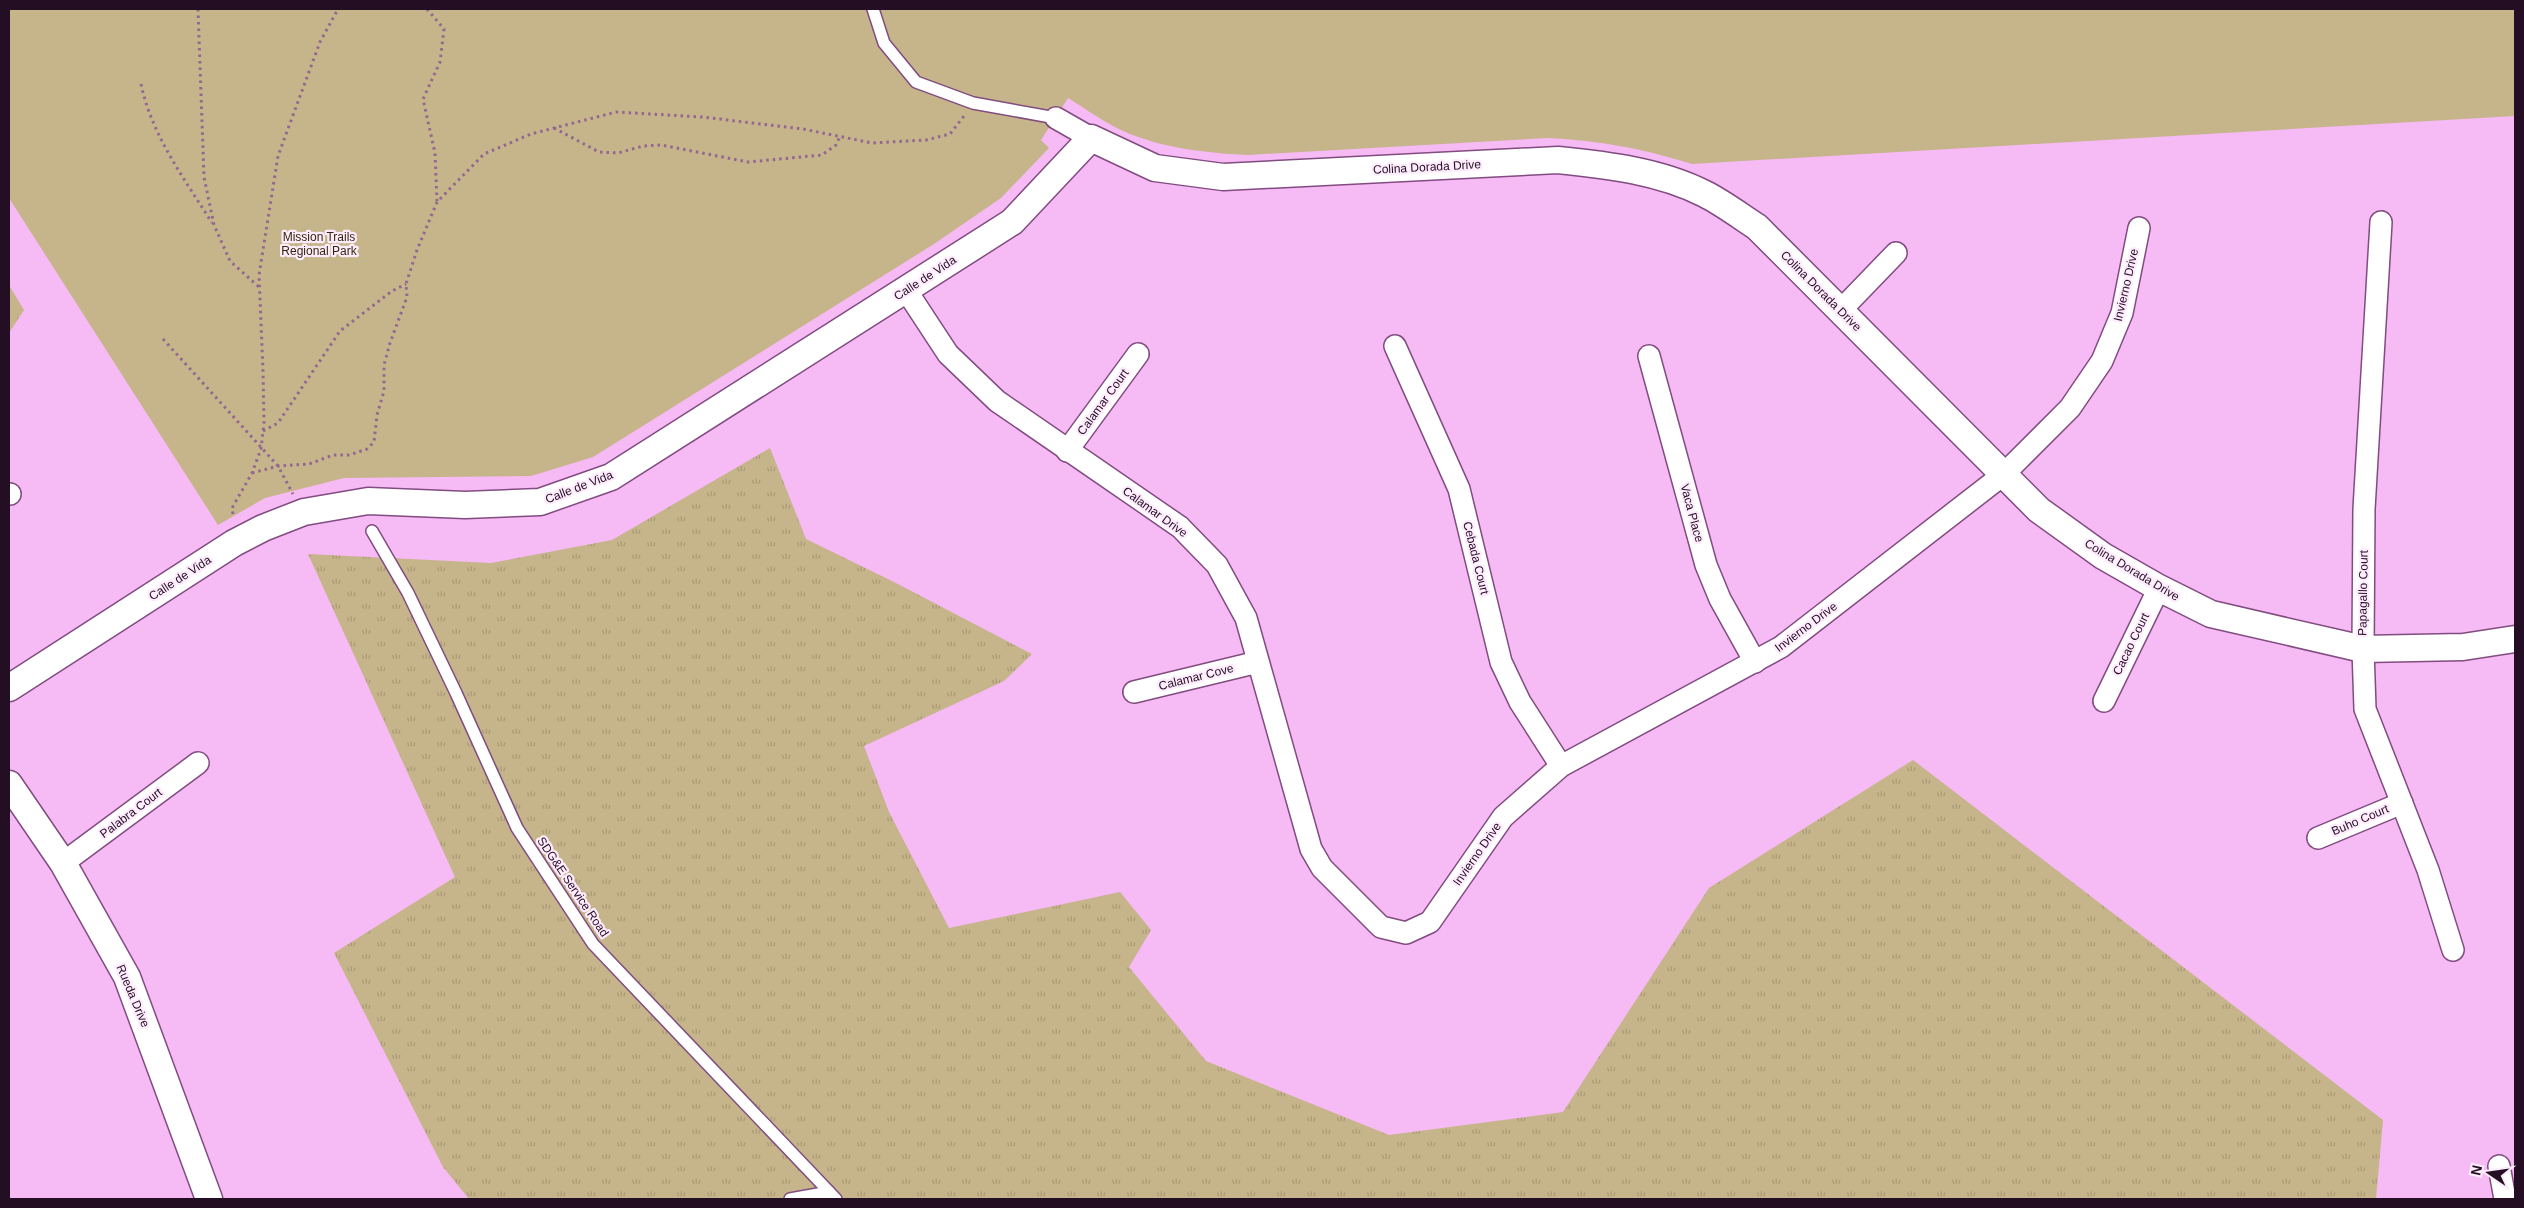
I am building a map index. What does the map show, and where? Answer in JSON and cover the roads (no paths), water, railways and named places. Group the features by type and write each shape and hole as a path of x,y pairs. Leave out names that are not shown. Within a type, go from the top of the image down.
{"street":[{"name":"Colina Dorada Drive","path":"1056,118 1091,138 1155,168 1223,177 1558,160 1606,165 1674,181 1705,194 1758,227 2039,510 2103,556 2159,588 2211,614 2363,649 2462,647 2515,639"},
{"name":"Calle de Vida","path":"9,688 234,543 263,528 304,512 368,501 465,505 540,502 611,477 1012,222 1091,138"},
{"name":"Papagallo Court","path":"2381,222 2364,510 2363,649 2365,709 2428,870 2453,950"},
{"name":"Invierno Drive","path":"1381,928 1406,933 1430,922 1503,817 1561,766 1781,647 2004,474 2070,408 2102,361 2122,313 2139,228"},
{"path":"1840,311 1896,253"},
{"name":"Calamar Drive","path":"906,290 948,354 997,401 1180,527 1217,565 1246,618 1311,848 1322,868 1381,928"},
{"name":"Cebada Court","path":"1395,346 1459,489 1501,662 1520,702 1561,766"},
{"name":"Calamar Court","path":"1067,451 1138,354"},
{"name":"Vaca Place","path":"1649,356 1706,565 1720,600 1755,662"},
{"name":"Cacao Court","path":"2104,701 2159,588"},
{"name":"Calamar Cove","path":"1134,692 1258,662"},
{"name":"Palabra Court","path":"63,863 198,763"},
{"name":"Rueda Drive","path":"9,784 63,863 127,977 209,1199"},
{"name":"Buho Court","path":"2318,838 2402,803"},
{"path":"2499,1166 2505,1199"}],"lane":[{"path":"874,9 884,43 916,82 973,103 1056,118"},
{"name":"SDG&E Service Road","path":"372,531 408,593 517,828 593,944 833,1196"},
{"path":"790,1199 833,1196"}],"park label":[{"name":"Mission Trails Regional Park","path":"319,244"}]}
